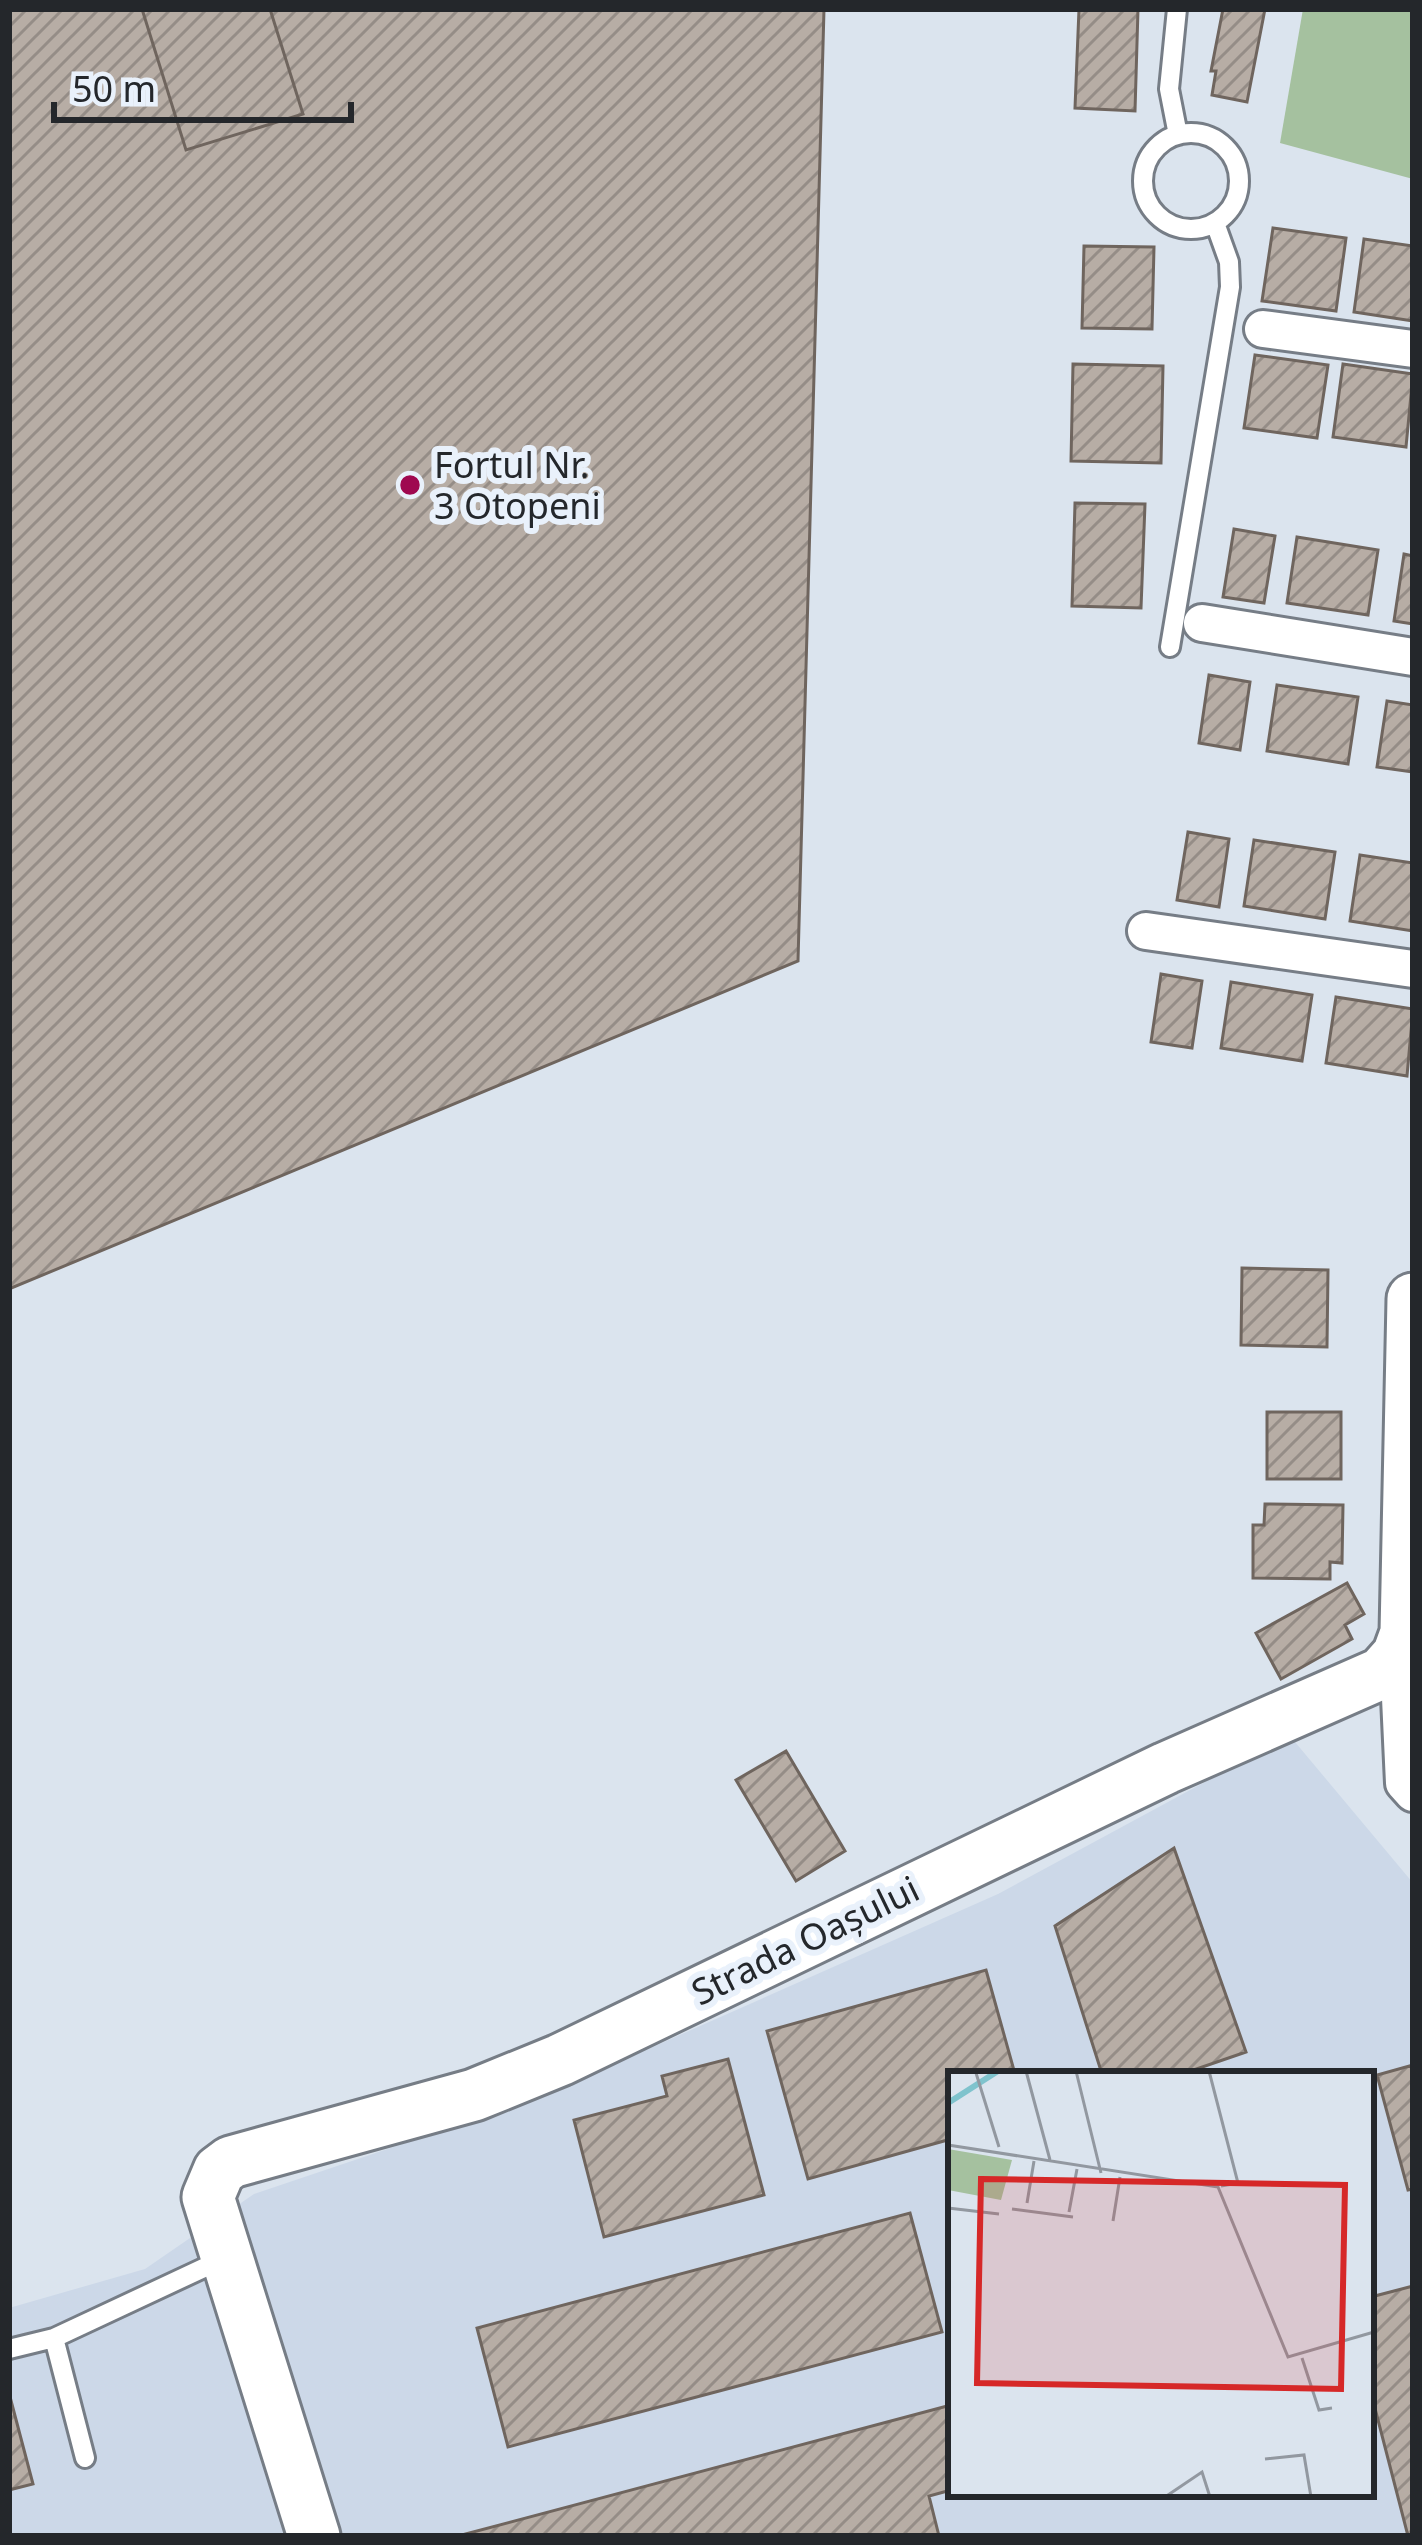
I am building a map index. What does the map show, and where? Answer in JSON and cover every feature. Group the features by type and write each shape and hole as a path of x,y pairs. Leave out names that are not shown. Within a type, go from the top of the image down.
{"street":[{"path":"1263,329 1413,350"},
{"path":"1202,622 1413,657"},
{"path":"1146,931 1413,970"},
{"path":"1413,1299 1406,1634 1398,1655 1404,1784 1413,1793"},
{"name":"Strada Oașului","path":"314,2536 208,2197 219,2170 231,2162 474,2095 560,2060 1166,1768 1382,1673 1398,1655"}],"lane":[{"path":"1177,9 1168,89 1178,135"},
{"path":"1178,135 1208,136 1232,156 1238,170 1235,201 1215,223 1200,229 1168,224 1147,200 1143,184 1152,153 1178,135"},
{"path":"1170,647 1229,287 1229,262 1215,223"},
{"path":"9,2349 54,2338 225,2258"},
{"path":"54,2338 85,2458"}],"shaded area":[{"path":"1290,1736 1413,1883 1413,2536 9,2536 9,2308 145,2269 254,2194 533,2100 998,1894"}],"green space":[{"path":"1303,9 1413,9 1413,179 1280,143"}],"building":[{"name":"Fortul Nr. 3 Otopeni","path":"9,9 824,9 798,961 9,1289"},
{"path":"142,9 270,9 303,114 186,150"},
{"path":"1079,9 1138,9 1135,111 1075,108"},
{"path":"1223,9 1265,9 1247,102 1212,95 1216,71 1211,71"},
{"path":"1273,228 1346,238 1336,311 1262,301"},
{"path":"1364,239 1413,246 1413,321 1354,312"},
{"path":"1084,246 1154,247 1152,329 1082,328"},
{"path":"1255,355 1328,365 1317,438 1244,428"},
{"path":"1073,364 1163,366 1161,463 1071,461"},
{"path":"1343,364 1413,374 1406,447 1333,437"},
{"path":"1075,503 1145,504 1141,608 1072,606"},
{"path":"1234,529 1275,536 1264,603 1223,597"},
{"path":"1297,537 1378,550 1368,615 1287,603"},
{"path":"1404,554 1413,556 1413,624 1394,621"},
{"path":"1209,675 1250,682 1240,750 1199,743"},
{"path":"1277,685 1358,697 1348,764 1267,751"},
{"path":"1387,701 1413,705 1413,772 1377,767"},
{"path":"1188,832 1229,839 1219,907 1177,900"},
{"path":"1254,840 1335,852 1325,919 1244,906"},
{"path":"1360,855 1413,863 1413,931 1350,921"},
{"path":"1161,974 1202,981 1192,1048 1151,1042"},
{"path":"1231,982 1312,995 1302,1061 1221,1048"},
{"path":"1336,997 1413,1009 1407,1076 1326,1063"},
{"path":"1242,1268 1328,1270 1327,1347 1241,1345"},
{"path":"1267,1412 1341,1412 1341,1479 1267,1479"},
{"path":"1265,1504 1343,1505 1342,1563 1330,1562 1330,1579 1253,1578 1253,1525 1264,1525"},
{"path":"1347,1583 1364,1614 1345,1625 1352,1639 1281,1679 1256,1633"},
{"path":"786,1751 845,1851 796,1881 736,1780"},
{"path":"1174,1848 1246,2052 1191,2071 1101,2071 1055,1926"},
{"path":"986,1970 1014,2071 948,2071 948,2140 808,2179 767,2031"},
{"path":"728,2059 764,2195 604,2237 574,2120 667,2096 662,2076"},
{"path":"1413,2065 1413,2189 1408,2190 1377,2075"},
{"path":"910,2213 942,2332 508,2447 477,2328"},
{"path":"1413,2286 1413,2536 1408,2536 1374,2405 1374,2296"},
{"path":"9,2393 33,2484 9,2490"},
{"path":"948,2406 948,2491 929,2496 939,2536 458,2536"}],"place":[{"name":"Fortul Nr. 3 Otopeni","path":"410,485"}]}
